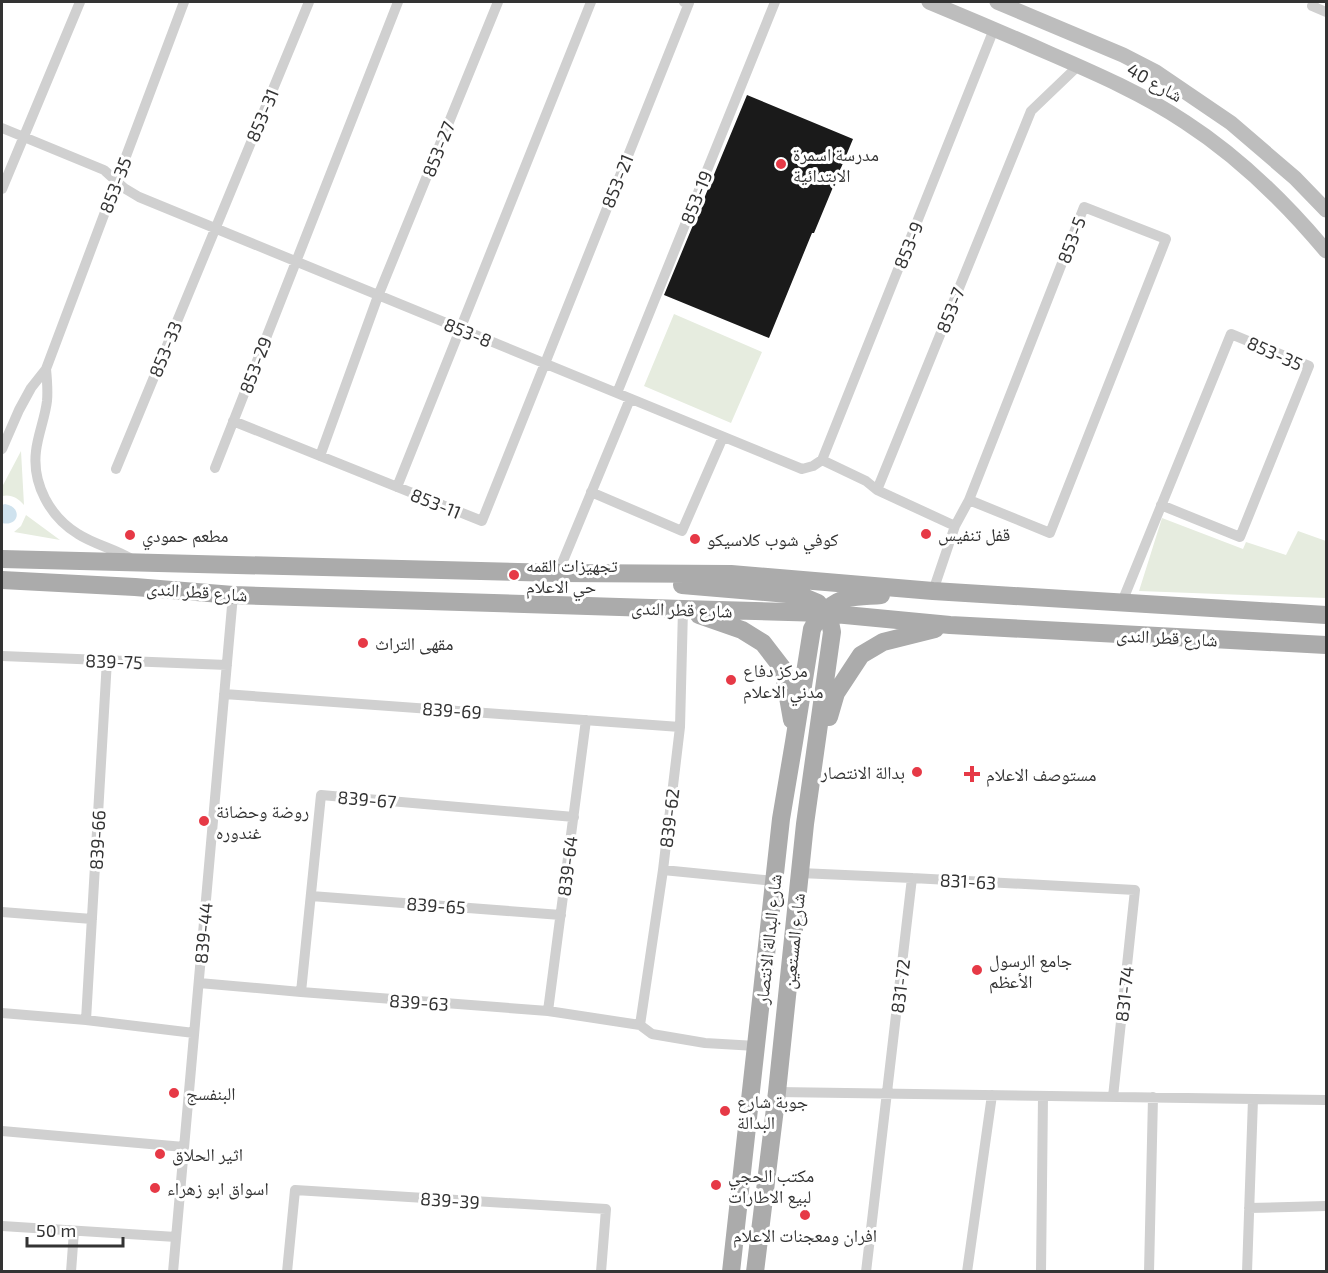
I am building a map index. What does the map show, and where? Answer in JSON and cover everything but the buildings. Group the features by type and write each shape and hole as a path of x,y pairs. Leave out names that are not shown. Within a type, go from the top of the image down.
{"main road":[{"name":"شارع 40","path":"929,2 1133,91 1186,123 1233,157 1275,195 1326,251"},
{"name":"شارع 40","path":"997,2 1145,66 1182,88 1231,123 1295,178 1326,210"},
{"path":"1133,91 1145,66"},
{"name":"شارع قطر الندى","path":"2,559 558,573 732,574 933,591 1326,615"},
{"path":"118,587 124,577 124,565 135,562 142,569 140,581 144,588"},
{"path":"558,573 799,595 818,603 824,613 834,604 848,598 933,591"},
{"name":"شارع قطر الندى","path":"2,580 233,595 824,613 950,625 1326,645"},
{"path":"683,609 742,630 763,643 783,669 792,716 794,742"},
{"name":"شارع البدالة الانتصار","path":"731,1272 781,819 812,629 824,613"},
{"name":"شارع المستعين","path":"755,1272 777,1092 805,824 832,632 830,622 824,613"},
{"path":"811,785 836,693 861,655 883,642 950,625"},
{"path":"781,819 805,824"}],"street":[{"path":"2,189 80,2"},
{"name":"853-35","path":"2,449 31,388 46,369 184,2"},
{"name":"853-31","path":"214,228 309,2"},
{"path":"296,262 398,2"},
{"name":"853-27","path":"320,456 378,296 498,2"},
{"path":"397,487 591,2"},
{"name":"853-21","path":"544,363 689,3 684,2"},
{"name":"853-19","path":"616,393 775,2"},
{"path":"1314,2 1312,6 1326,12"},
{"name":"853-9","path":"822,460 994,29"},
{"name":"853-7","path":"877,489 1031,111 1078,66"},
{"name":"853-8","path":"2,128 104,170 139,198 802,469 822,460"},
{"name":"853-5","path":"1084,207 1166,239 1050,533 969,500 1084,207"},
{"name":"853-33","path":"116,469 214,228"},
{"name":"853-29","path":"214,468 296,262"},
{"name":"853-35","path":"1122,602 1161,505 1231,334 1309,366 1240,537 1161,505"},
{"name":"853-11","path":"233,421 482,521 544,363"},
{"name":"853-35","path":"46,369 47,402 36,464 36,475 43,495 54,513 70,529 89,540 118,551 135,562"},
{"path":"558,573 630,399"},
{"path":"591,492 682,531 723,436"},
{"path":"822,460 955,526"},
{"path":"933,591 955,526 969,500"},
{"name":"839-44","path":"173,1272 233,595"},
{"name":"839-62","path":"640,1025 663,870 680,727 683,609"},
{"name":"839-75","path":"2,657 227,665"},
{"name":"839-66","path":"86,1020 107,660"},
{"name":"839-69","path":"224,694 680,727"},
{"name":"839-64","path":"548,1011 586,720"},
{"name":"839-67","path":"301,992 321,795 574,817"},
{"path":"663,870 774,881"},
{"name":"831-63","path":"800,873 1135,890"},
{"name":"831-72","path":"866,1272 912,878"},
{"name":"831-74","path":"1113,1097 1135,890"},
{"name":"839-65","path":"311,896 561,915"},
{"path":"2,912 92,919"},
{"name":"839-63","path":"199,983 548,1011 640,1025 652,1034 705,1043 756,1046"},
{"path":"2,1013 194,1033"},
{"path":"777,1092 1326,1100"},
{"path":"967,1272 992,1095"},
{"path":"1041,1272 1043,1096"},
{"path":"1149,1272 1153,1097"},
{"path":"1247,1272 1253,1099"},
{"path":"2,1131 184,1147"},
{"name":"839-39","path":"287,1272 295,1190 606,1209 601,1272"},
{"path":"1249,1208 1326,1206"},
{"path":"2,1226 176,1237"},
{"path":"71,1272 74,1231"}],"shaded area":[{"path":"674,314 762,352 731,423 644,386"},
{"path":"21,451 24,505 14,497 2,496 2,487"},
{"path":"26,515 60,540 14,532 21,526"},
{"path":"1162,518 1243,549 1246,542 1286,555 1298,531 1326,541 1326,598 1139,591"}],"water":[{"path":"5,504 15,509 17,516 12,522 2,523 2,505"}],"place":[{"name":"مدرسة اسمرة الابتدائية","path":"781,164"},
{"name":"قفل تنفيس","path":"926,534"},
{"name":"مطعم حمودي","path":"130,535"},
{"name":"كوفي شوب كلاسيكو","path":"695,539"},
{"name":"تجهيزات القمه حي الاعلام","path":"514,575"},
{"name":"مقهى التراث","path":"363,643"},
{"name":"مركز دفاع مدني الاعلام","path":"731,680"},
{"name":"بدالة الانتصار","path":"917,772"},
{"name":"مستوصف الاعلام","path":"972,774"},
{"name":"روضة وحضانة غندوره","path":"204,821"},
{"name":"جامع الرسول الأعظم","path":"977,970"},
{"name":"البنفسج","path":"174,1093"},
{"name":"جوبة شارع البدالة","path":"725,1111"},
{"name":"اثير الحلاق","path":"160,1154"},
{"name":"مكتب الحجي لبيع الاطارات","path":"716,1185"},
{"name":"اسواق ابو زهراء","path":"155,1188"},
{"name":"افران ومعجنات الاعلام","path":"805,1215"}]}
